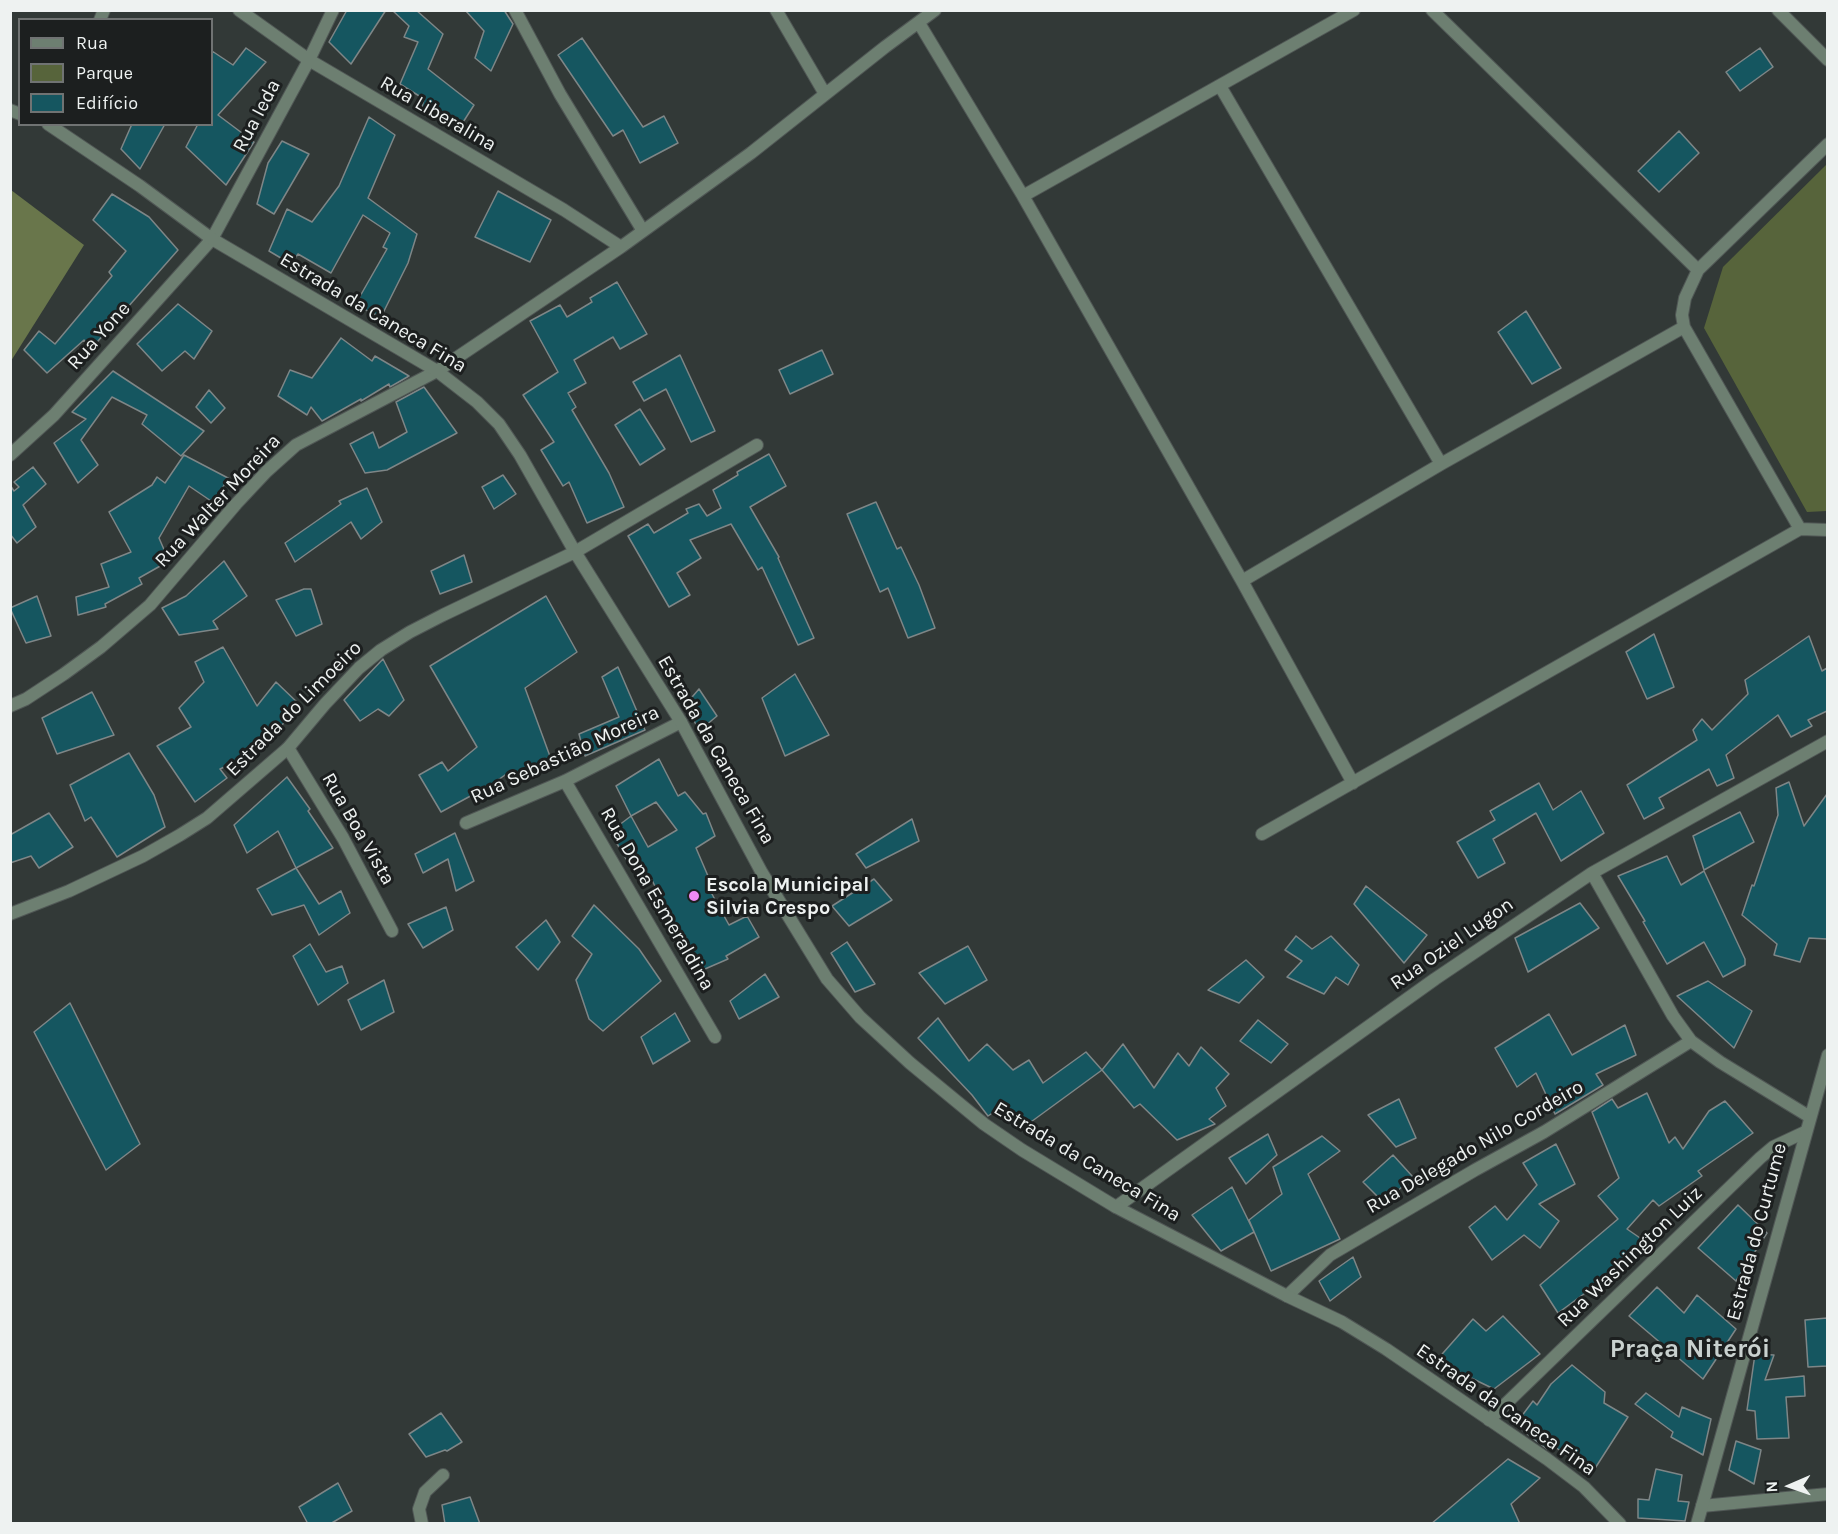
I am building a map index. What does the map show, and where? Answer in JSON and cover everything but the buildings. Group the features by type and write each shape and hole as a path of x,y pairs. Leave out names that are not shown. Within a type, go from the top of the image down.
{"street":[{"name":"Rua Liberalina","path":"239,10 309,60 564,210 621,247"},
{"name":"Rua Ieda","path":"212,239 309,60 333,10"},
{"path":"515,10 560,94 643,231"},
{"path":"776,10 825,94"},
{"name":"Rua Walter Moreira","path":"10,706 26,699 64,674 150,605 236,504 296,445 437,370 621,247 751,153 935,10"},
{"path":"1023,196 1354,10"},
{"path":"1432,10 1698,270"},
{"path":"1778,10 1827,60"},
{"path":"919,23 1023,196 1242,581 1353,783"},
{"path":"1220,86 1441,464"},
{"name":"Estrada da Caneca Fina","path":"51,126 212,239 437,370 471,396 499,424 520,455 575,552 681,722 762,873 827,979 860,1017 910,1063 984,1124 1116,1208 1342,1322 1386,1349 1547,1459 1584,1487 1620,1524"},
{"path":"1800,529 1684,327 1682,315 1685,298 1698,270 1827,144"},
{"name":"Rua Yone","path":"10,455 54,415 212,239"},
{"path":"1242,581 1441,464 1684,327"},
{"name":"Estrada do Limoeiro","path":"10,914 69,891 143,856 207,818 288,748 359,668 381,650 443,615 575,552 757,445"},
{"path":"1262,834 1800,529 1827,530"},
{"name":"Rua Sebastião Moreira","path":"466,822 566,781 681,722"},
{"name":"Rua Oziel Lugon","path":"1116,1208 1452,967 1592,873 1827,741"},
{"name":"Rua Boa Vista","path":"288,748 343,838 392,931"},
{"name":"Rua Dona Esmeraldina","path":"566,781 715,1036"},
{"path":"1592,873 1672,1016 1691,1041 1720,1062 1810,1117"},
{"name":"Rua Delegado Nilo Cordeiro","path":"1287,1296 1330,1255 1544,1132 1691,1041"},
{"name":"Estrada do Curtume","path":"1697,1524 1827,1055"},
{"name":"Rua Washington Luiz","path":"1489,1420 1760,1158 1773,1147 1805,1132"},
{"path":"422,1524 419,1509 425,1492 443,1475"},
{"path":"1702,1506 1827,1494"}],"green space":[{"path":"1827,164 1827,511 1807,512 1704,328 1723,267"},
{"path":"11,190 84,245 11,361"}],"place":[{"name":"Escola Municipal Silvia Crespo","path":"694,896"}],"district":[{"name":"Praça Niterói","path":"1690,1350"}]}
